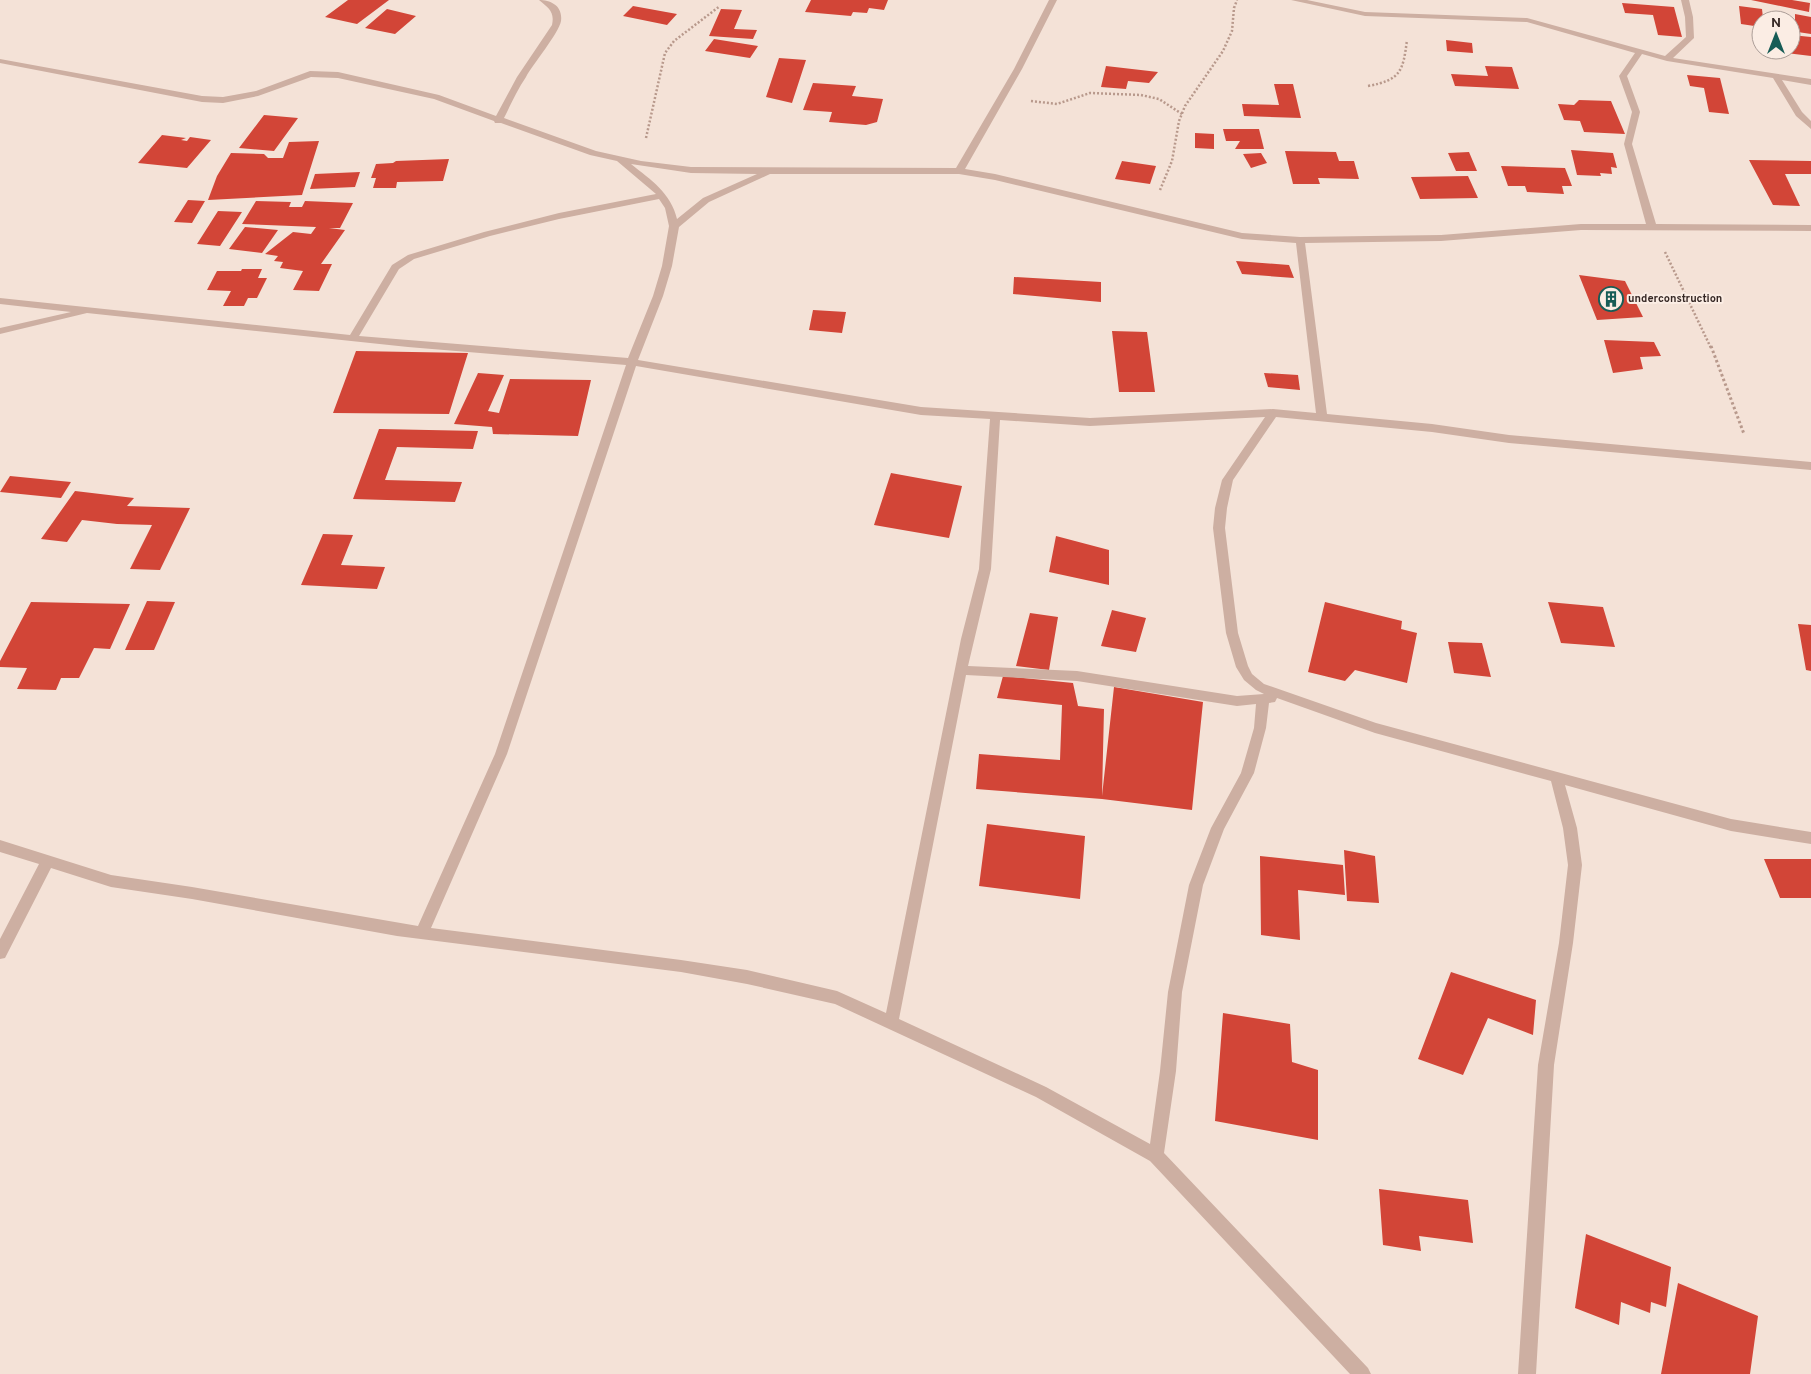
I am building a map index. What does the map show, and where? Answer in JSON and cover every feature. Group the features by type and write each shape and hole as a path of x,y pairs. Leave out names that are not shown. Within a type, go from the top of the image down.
{"street":[{"path":"498,120 521,77 556,25 557,11 552,5 543,0"},
{"path":"959,172 1004,94 1053,0"},
{"path":"1295,0 1365,14 1527,20 1668,59 1811,82"},
{"path":"1668,59 1690,38 1689,17 1685,0"},
{"path":"1640,51 1623,76 1636,112 1628,144 1652,228"},
{"path":"0,61 202,99 222,100 258,93 310,74 338,75 436,98 574,147 641,164 691,170 959,172 995,177 1242,236 1300,240 1440,238 1581,227 1811,228"},
{"path":"1776,77 1798,114 1811,126"},
{"path":"422,933 501,754 632,362 658,296 667,266 674,226 670,208 658,190 622,160"},
{"path":"674,226 706,200 771,171"},
{"path":"353,338 395,267 412,257 487,234 559,216 662,196"},
{"path":"1300,240 1322,418"},
{"path":"0,301 353,338 632,362 921,412 1090,422 1272,413 1432,428 1527,441 1811,466"},
{"path":"0,331 93,310"},
{"path":"1272,413 1228,480 1221,508 1219,528 1232,633 1242,667 1248,677 1260,687 1375,728 1731,825 1811,838"},
{"path":"891,1023 961,670 985,570 995,417"},
{"path":"961,670 1077,676 1127,682 1237,701 1289,697"},
{"path":"1156,1156 1168,1071 1175,992 1196,885 1218,828 1247,773 1260,728 1263,699"},
{"path":"1527,1374 1546,1065 1566,943 1575,866 1570,828 1556,777"},
{"path":"0,846 111,881 422,933 681,966 747,977 837,998 1041,1092 1156,1156 1362,1374"},
{"path":"0,953 48,862"}],"path":[{"path":"1145,214 1160,192 1172,161 1182,114 1203,77 1223,51 1232,31 1234,8 1238,0"},
{"path":"641,164 648,121 665,53 674,40 720,6"},
{"path":"1368,86 1382,84 1395,79 1401,72 1407,34 1402,15"},
{"path":"1004,94 1050,104 1065,102 1081,94 1090,93 1141,95 1159,99 1182,114"},
{"path":"1652,228 1690,299 1717,359 1753,461"}],"building":[{"path":"348,0 389,0 357,24 325,17"},
{"path":"811,0 888,0 884,10 869,8 867,13 853,12 851,16 805,12"},
{"path":"1751,0 1792,0 1810,3 1809,12"},
{"path":"1622,3 1674,7 1682,37 1658,35 1653,15 1625,13"},
{"path":"633,6 677,14 667,25 623,16"},
{"path":"1739,6 1762,9 1751,10 1751,26 1741,24"},
{"path":"387,9 416,16 395,34 365,28"},
{"path":"721,9 742,10 734,29 757,30 753,39 709,36"},
{"path":"1801,15 1811,17 1811,34 1801,32"},
{"path":"1801,36 1811,37 1811,56 1801,55"},
{"path":"714,39 758,46 750,58 705,51"},
{"path":"1446,40 1472,43 1473,53 1447,51"},
{"path":"779,58 806,60 792,103 766,97"},
{"path":"1106,66 1158,72 1149,83 1128,81 1126,89 1101,87"},
{"path":"1485,66 1512,67 1519,89 1455,86 1451,74 1488,76"},
{"path":"1687,75 1720,78 1729,114 1709,112 1704,88 1690,86"},
{"path":"813,83 856,86 852,96 883,99 877,122 866,125 829,122 832,112 803,110"},
{"path":"1274,84 1293,84 1301,118 1244,116 1242,104 1279,105"},
{"path":"1579,100 1611,101 1625,134 1584,132 1580,121 1564,120 1558,104 1574,105"},
{"path":"264,115 298,118 274,151 239,148"},
{"path":"1223,129 1259,129 1264,149 1235,149 1240,141 1226,141"},
{"path":"1195,133 1214,134 1214,149 1195,148"},
{"path":"162,135 186,138 181,140 187,141 190,137 211,140 187,168 138,163"},
{"path":"319,141 302,195 208,200 217,176 231,153 264,154 268,158 283,158 289,142"},
{"path":"1571,150 1613,153 1617,168 1611,167 1612,174 1600,173 1601,176 1577,175"},
{"path":"1285,151 1336,152 1339,161 1354,161 1359,179 1318,178 1320,184 1293,184"},
{"path":"1469,152 1477,171 1456,171 1448,153"},
{"path":"1261,153 1267,163 1251,168 1243,154"},
{"path":"449,159 443,181 397,182 396,188 373,188 376,178 371,178 376,164 393,163 396,161"},
{"path":"1749,160 1811,161 1811,174 1785,174 1800,206 1773,205"},
{"path":"1122,161 1156,166 1150,184 1115,179"},
{"path":"1501,166 1565,168 1572,186 1562,186 1564,194 1527,192 1525,186 1508,186"},
{"path":"360,172 355,187 310,189 315,174"},
{"path":"1468,176 1478,198 1420,199 1411,177"},
{"path":"188,200 205,201 192,223 174,222"},
{"path":"256,201 291,202 289,207 302,207 305,201 353,203 340,228 329,228 345,230 321,264 332,264 319,291 293,290 303,271 280,268 283,262 274,261 278,256 265,254 293,232 311,234 316,227 242,224"},
{"path":"218,211 242,212 220,246 197,244"},
{"path":"245,227 278,230 262,253 229,249"},
{"path":"1236,261 1289,265 1294,278 1242,274"},
{"path":"242,269 262,269 258,278 267,278 257,298 248,298 244,306 223,306 231,291 207,290 217,271 241,271"},
{"name":"underconstruction","path":"1579,275 1625,281 1643,317 1597,320"},
{"path":"1014,277 1101,282 1101,302 1013,294"},
{"path":"813,310 846,312 842,333 809,330"},
{"path":"1112,331 1147,332 1155,392 1119,392"},
{"path":"1604,340 1654,342 1661,356 1640,357 1643,369 1613,373"},
{"path":"356,351 468,353 449,414 333,413"},
{"path":"478,373 504,375 488,411 499,413 510,379 591,380 578,436 493,434 492,427 454,424"},
{"path":"1264,373 1298,375 1300,390 1268,387"},
{"path":"379,429 478,431 473,449 397,447 385,480 462,482 455,502 353,499"},
{"path":"891,473 962,486 949,538 874,525"},
{"path":"10,476 71,482 61,498 0,492"},
{"path":"75,491 134,498 127,506 190,508 160,570 130,569 152,525 82,520 67,542 41,539"},
{"path":"323,534 353,535 341,565 385,567 377,589 301,585"},
{"path":"1056,536 1109,550 1109,585 1049,572"},
{"path":"147,601 175,602 154,650 125,650"},
{"path":"31,602 130,604 110,649 94,648 79,678 61,678 56,690 17,689 27,668 0,667 0,661"},
{"path":"1325,602 1402,621 1401,629 1417,633 1407,683 1355,670 1345,681 1308,672"},
{"path":"1548,602 1603,607 1615,647 1561,643"},
{"path":"1112,610 1146,618 1136,652 1101,646"},
{"path":"1030,613 1058,617 1049,670 1016,666"},
{"path":"1798,624 1811,625 1811,671 1806,670"},
{"path":"1448,642 1482,643 1491,677 1454,673"},
{"path":"1003,676 1073,683 1078,706 1104,709 1102,796 1114,687 1203,702 1192,810 1102,799 976,789 979,754 1060,760 1062,705 997,698"},
{"path":"987,824 1085,836 1080,899 979,886"},
{"path":"1344,850 1375,856 1379,903 1347,901"},
{"path":"1260,856 1343,865 1345,895 1298,890 1300,940 1261,935"},
{"path":"1764,859 1811,859 1811,898 1780,898"},
{"path":"1451,972 1536,1000 1533,1035 1488,1018 1463,1075 1418,1059"},
{"path":"1223,1013 1290,1024 1292,1062 1318,1070 1318,1140 1215,1121"},
{"path":"1379,1189 1468,1200 1473,1243 1419,1236 1421,1251 1383,1245"},
{"path":"1586,1234 1671,1267 1666,1307 1651,1302 1650,1313 1621,1302 1619,1325 1575,1308"},
{"path":"1678,1283 1758,1316 1750,1374 1661,1374"}],"place":[{"name":"underconstruction","path":"1611,299"}]}
